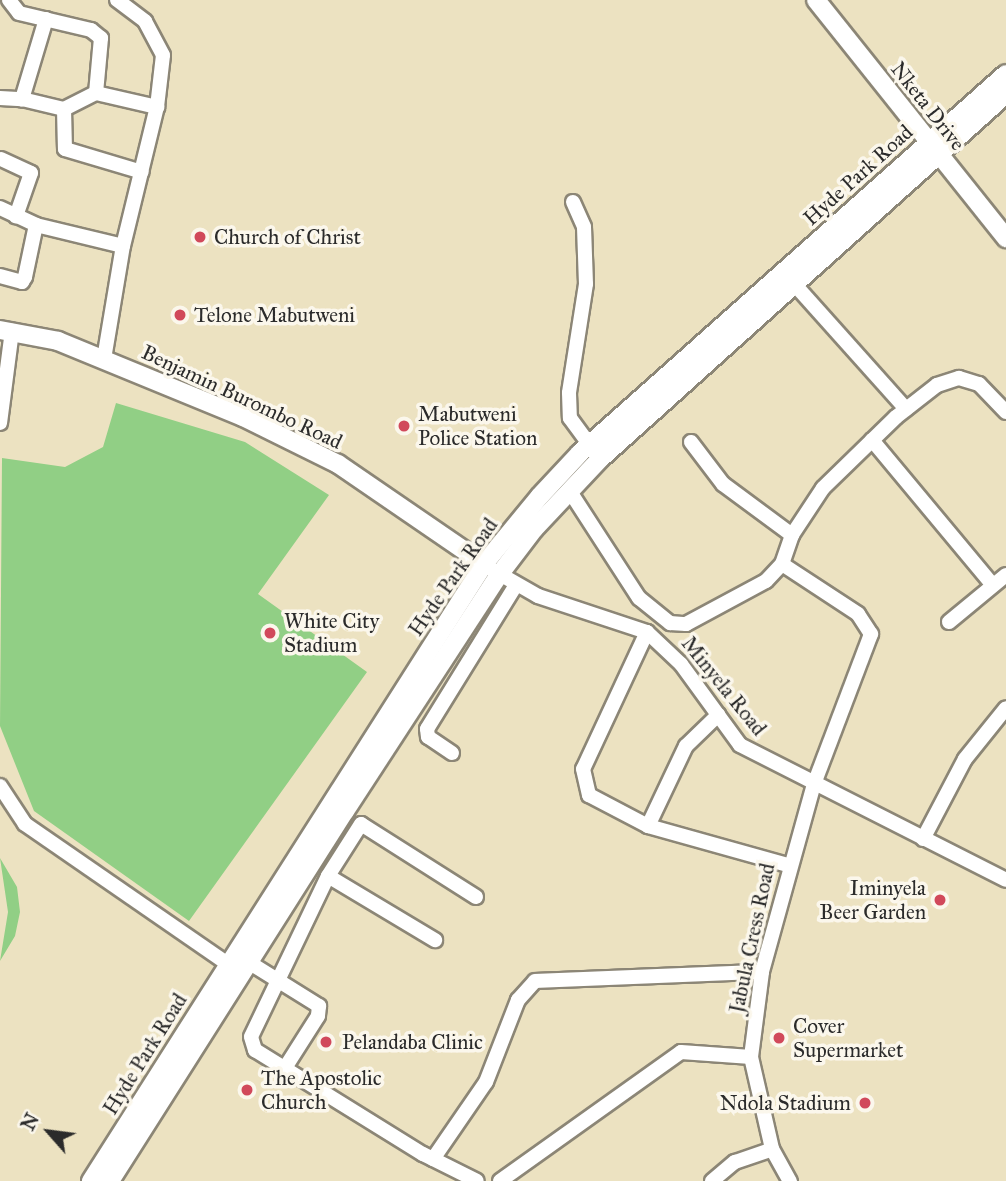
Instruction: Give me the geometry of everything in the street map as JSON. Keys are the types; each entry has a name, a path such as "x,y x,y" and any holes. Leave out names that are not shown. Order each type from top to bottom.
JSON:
{"street":[{"path":"9,0 19,13 91,30 101,38 96,93"},
{"path":"104,359 123,246 157,107 163,55 145,21 117,0"},
{"name":"Nketa Drive","path":"816,0 933,150 1006,238"},
{"path":"22,99 46,19"},
{"name":"Hyde Park Road","path":"933,150 1006,74"},
{"path":"0,98 22,99 64,109 96,93 157,107"},
{"name":"Hyde Park Road","path":"110,1181 240,964 491,569 594,452 933,150 1006,94"},
{"path":"64,109 65,149 142,172"},
{"path":"0,160 31,173 16,216"},
{"path":"573,202 584,227 586,284 569,393 570,418 594,452"},
{"path":"0,208 36,225 123,246"},
{"path":"0,276 22,282 36,225"},
{"path":"789,277 906,409"},
{"path":"0,423 6,330"},
{"name":"Benjamin Burombo Road","path":"6,330 58,341 243,417 338,464 491,569"},
{"path":"569,490 639,598 670,623 686,624 744,595 782,564 792,535 823,488 906,409 937,385 959,378 979,384 1006,411"},
{"path":"872,440 1002,578 949,622"},
{"path":"691,442 723,484 792,535"},
{"name":"Hyde Park Road","path":"491,569 569,490 594,452"},
{"name":"Jabula Cress Road","path":"782,564 858,614 872,634 814,784 788,865 762,972 751,1057 772,1149 790,1181"},
{"name":"Minyela Road","path":"491,569 516,585 647,632 681,664 740,745 1006,880"},
{"path":"452,753 428,737 427,729 516,585"},
{"path":"647,632 583,769 583,780 597,803 648,826 788,865"},
{"path":"923,839 965,759 1006,708"},
{"path":"648,826 686,746 718,715"},
{"path":"0,786 26,824 240,964 276,977 319,1006 318,1016 285,1068"},
{"path":"477,897 366,824 357,827 328,876 276,977 252,1044 285,1068 433,1159 477,1181"},
{"path":"328,876 435,940"},
{"name":"Hyde Park Road","path":"91,1181 240,964"},
{"path":"433,1159 486,1082 519,1000 535,981 762,972"},
{"path":"500,1181 681,1052 751,1057"},
{"path":"712,1181 735,1162 772,1149"}],"green space":[{"name":"White City Stadium","path":"116,403 245,442 329,495 258,594 367,672 189,921 34,811 0,726 2,458 65,467 103,447"},
{"path":"0,858 17,887 20,912 15,936 0,961 8,912"}],"place":[{"name":"Church of Christ","path":"200,237"},
{"name":"Telone Mabutweni","path":"180,315"},
{"name":"Mabutweni Police Station","path":"404,426"},
{"name":"White City Stadium","path":"270,633"},
{"name":"Iminyela Beer Garden","path":"940,900"},
{"name":"Cover Supermarket","path":"779,1038"},
{"name":"Pelandaba Clinic","path":"326,1042"},
{"name":"The Apostolic Church","path":"247,1090"},
{"name":"Ndola Stadium","path":"865,1103"}]}
